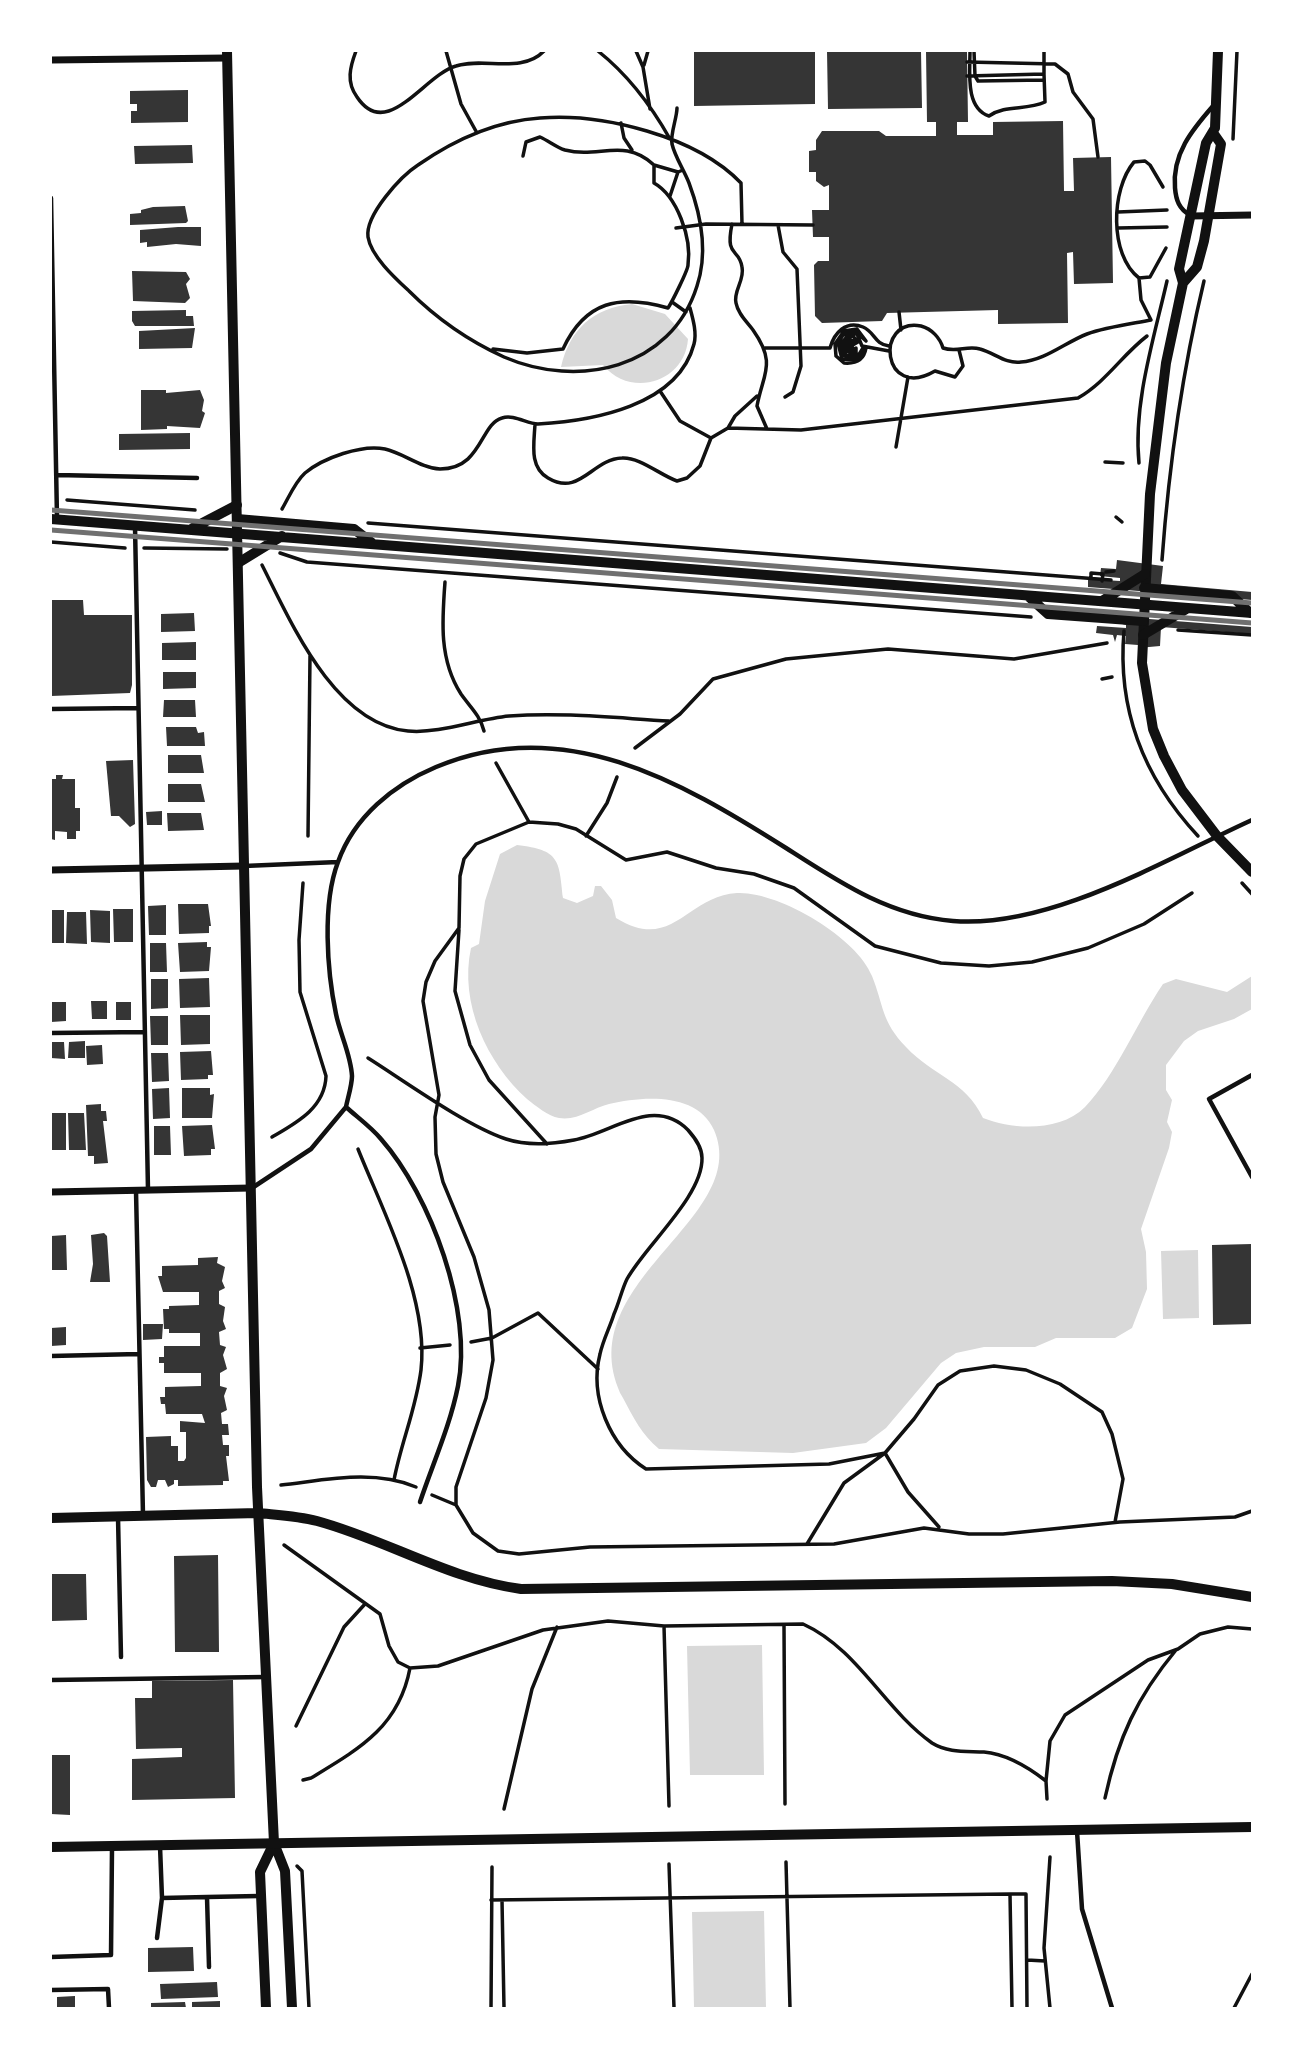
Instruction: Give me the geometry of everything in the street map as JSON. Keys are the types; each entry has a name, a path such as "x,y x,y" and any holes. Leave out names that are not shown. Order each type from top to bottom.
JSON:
{"main road":[{"path":"192,529 237,505"},
{"path":"54,519 1251,613"},
{"path":"237,519 354,528 373,544"},
{"path":"238,563 282,536"},
{"path":"1102,601 1145,574"},
{"path":"1144,588 1232,596 1251,613"},
{"path":"1028,596 1048,614 1143,621"},
{"path":"1143,635 1188,608"},
{"path":"51,1847 1252,1827"}],"street":[{"path":"1218,51 1219,100 1214,134 1206,143 1179,269 1183,283 1165,374 1150,494 1143,621 1145,695 1160,747 1182,790 1217,836 1252,873"},
{"path":"51,60 227,54 258,1513 274,1843 285,1871 292,2008"},
{"path":"1183,283 1197,267 1209,215 1221,144 1214,134"},
{"path":"1191,215 1252,215"},
{"path":"51,870 244,866"},
{"path":"51,1192 251,1188"},
{"path":"51,1518 258,1513 317,1521 472,1580 521,1589 1112,1581 1172,1584 1252,1597"},
{"path":"266,2008 260,1872 274,1843"}],"lane":[{"path":"1191,215 1182,211 1176,197 1174,174 1179,154 1190,132 1219,100"},
{"path":"51,198 52,358 57,475 54,519"},
{"path":"57,475 197,478"},
{"path":"135,525 148,1190"},
{"path":"51,709 138,708"},
{"path":"251,1188 311,1149 345,1107 352,1077 336,1013 328,949 338,862 359,825 382,798 406,781 457,758 492,749 526,747 566,749 625,763 717,804 855,892 891,909 956,922 993,921 1025,915 1091,893 1252,820"},
{"path":"244,866 338,862"},
{"path":"51,1033 145,1032"},
{"path":"1252,1075 1209,1099 1252,1177"},
{"path":"345,1107 381,1138 407,1178 447,1266 461,1320 462,1344 458,1384 449,1422 420,1502"},
{"path":"136,1191 143,1516"},
{"path":"51,1356 139,1354"},
{"path":"118,1516 121,1657"},
{"path":"51,1680 266,1677"},
{"path":"1077,1830 1082,1909 1112,2008"},
{"path":"157,1938 162,1898 160,1845"},
{"path":"51,1957 111,1955 112,1846"},
{"path":"162,1898 261,1896"},
{"path":"208,1897 209,1967"},
{"path":"51,1990 108,1989 109,2008"}],"path":[{"path":"356,51 349,78 352,89 369,109 379,113 393,112 427,82 452,67 468,63 520,64 532,61 544,51"},
{"path":"446,51 461,104 477,133"},
{"path":"598,51 623,73 671,141 683,170 699,224 703,257 690,306 664,341 647,354 604,369 561,371 506,358 443,321 416,298 371,246 369,224 384,199 408,171 442,148 477,133 519,120 546,117 621,123 671,141 726,170 741,183 742,224"},
{"path":"636,51 643,67 650,111"},
{"path":"643,67 648,51"},
{"path":"972,51 971,97 981,114 989,117 1000,108 1033,108 1045,102 1044,51"},
{"path":"1231,149 1236,114 1237,51"},
{"path":"970,62 1055,64 1068,74 1073,92 1093,119 1098,157"},
{"path":"971,76 978,81 1044,77"},
{"path":"671,141 677,108"},
{"path":"621,123 624,138 634,152 654,165 678,172 683,170"},
{"path":"523,156 526,142 540,137 565,150 634,152"},
{"path":"889,349 901,330 912,325 925,327 940,338 943,348 981,349 1002,360 1021,363 1088,334 1151,320 1141,300 1139,278 1125,260 1118,228 1118,212 1124,179 1134,162 1145,161 1150,164 1166,192"},
{"path":"488,348 527,353 563,349 571,331 594,310 631,300 649,301 668,308 689,262 682,226 670,196 654,183 654,165"},
{"path":"670,196 678,172"},
{"path":"1118,212 1167,211"},
{"path":"676,228 699,224 813,225"},
{"path":"732,224 729,239 731,252 742,263 743,272 734,300 764,348 767,375 757,406 767,429"},
{"path":"778,225 783,252 797,269 799,380 793,392 785,397"},
{"path":"1118,228 1167,227"},
{"path":"1139,278 1150,276 1166,247"},
{"path":"1162,564 1173,443 1189,343 1204,280"},
{"path":"672,302 686,312"},
{"path":"282,509 304,474 320,463 341,455 384,449 440,469 464,462 478,450 496,421 505,416 535,424 613,412 660,391 685,364 694,343 690,306"},
{"path":"899,312 901,330"},
{"path":"764,348 830,348 837,332 846,326 862,326 877,343 889,349 895,369 908,377 923,378 934,371 954,377 963,366 959,350"},
{"path":"854,348 857,349 856,354 849,353 846,348 848,343 854,340 848,348 854,352 851,346 858,342 853,337 844,342 844,353 854,357 863,348 866,348 864,355 857,362 844,363 836,356 835,344 844,331 860,330 866,341 856,332 843,335 837,349 844,361 857,360 864,352 864,349 855,358 842,355 840,345 849,334 857,334 862,346 889,349"},
{"path":"728,428 801,429 1078,398 1104,379 1130,349 1147,336"},
{"path":"896,447 908,377"},
{"path":"660,391 680,421 711,438"},
{"path":"535,424 536,466 539,473 566,486 612,460 624,458 677,481 687,478 700,466 711,438 728,428 735,416 759,395"},
{"path":"1105,461 1123,463"},
{"path":"57,499 195,510"},
{"path":"1116,517 1122,522"},
{"path":"354,528 365,522 1113,580"},
{"path":"276,553 307,562 1028,617 1048,614"},
{"path":"262,565 310,654 339,692 383,724 410,731 481,719 547,714 671,721"},
{"path":"1107,572 1114,571"},
{"path":"1100,573 1091,573 1091,578 1107,579"},
{"path":"445,582 442,619 445,659 461,693 481,719 484,731"},
{"path":"1172,630 1252,635"},
{"path":"635,748 671,721 713,680 786,659 888,649 1014,659 1107,643"},
{"path":"308,836 310,654"},
{"path":"1102,679 1112,677"},
{"path":"496,763 529,822"},
{"path":"586,836 607,803 617,777"},
{"path":"547,1144 489,1080 470,1045 455,991 460,876 464,859 475,844 529,822 558,824 576,829 626,860 667,852 716,868 754,874 794,888 875,946 941,963 989,966 1010,964 1088,948 1144,924 1192,893"},
{"path":"272,1137 300,1121 317,1104 326,1084 326,1076 300,992 299,940 303,883"},
{"path":"456,1505 461,1466 486,1398 494,1360 489,1310 474,1257 443,1182 436,1154 436,1069 423,1001 435,961 459,928"},
{"path":"368,1058 506,1139 547,1144 578,1140 622,1121 653,1115 680,1123 697,1140 702,1157 698,1178 627,1279 599,1354 597,1386 608,1429 630,1459 646,1469 829,1464 884,1453"},
{"path":"358,1149 404,1262 419,1324 421,1368 414,1412 400,1447 394,1480"},
{"path":"420,1348 492,1338 538,1313 598,1369"},
{"path":"807,1545 844,1483 884,1453 914,1419 938,1385 960,1371 994,1366 1026,1370 1059,1384 1102,1412 1112,1434 1123,1479 1115,1522"},
{"path":"884,1453 908,1492 941,1528"},
{"path":"281,1485 349,1477 394,1480 456,1505 473,1533 498,1551 519,1554 590,1547 834,1544 924,1528 941,1528 969,1534 1003,1534 1115,1522 1235,1517 1252,1511"},
{"path":"284,1545 384,1621 389,1646 398,1662 410,1668 438,1666 474,1655 513,1638 557,1627 608,1621 664,1626 803,1624 818,1630 845,1653 904,1718 934,1744 955,1752 986,1752 1003,1756 1028,1766 1046,1781"},
{"path":"296,1726 344,1627 365,1604"},
{"path":"664,1626 669,1806"},
{"path":"784,1626 785,1804"},
{"path":"504,1809 532,1689 557,1627"},
{"path":"1047,1799 1050,1741 1065,1715 1148,1660 1178,1648 1200,1634 1228,1627 1252,1629"},
{"path":"1105,1798 1112,1764 1129,1718 1142,1693 1178,1648"},
{"path":"303,1780 358,1750 391,1718 405,1693 410,1668"},
{"path":"1050,1857 1045,1961 1050,2008"},
{"path":"786,1862 790,2008"},
{"path":"669,1864 674,2008"},
{"path":"491,2008 492,1867"},
{"path":"1010,1894 1012,2008"},
{"path":"491,1900 1026,1894 1027,2008"},
{"path":"502,1900 504,2008"},
{"path":"1027,1960 1045,1961"},
{"path":"1234,2008 1252,1974"}],"shaded area":[{"path":"632,304 665,314 688,339 685,354 667,375 655,381 641,383 615,375 603,365 561,367 570,342 585,323 606,310"},
{"path":"517,845 542,850 555,859 563,898 577,903 593,896 595,886 601,886 612,900 616,918 635,927 652,929 666,926 719,896 737,893 754,894 773,900 814,919 834,932 864,961 872,976 887,1021 906,1047 958,1086 976,1105 983,1118 1008,1125 1050,1125 1075,1115 1085,1107 1107,1080 1163,984 1176,979 1227,992 1252,976 1252,1009 1234,1019 1198,1031 1184,1041 1166,1065 1166,1090 1172,1100 1167,1122 1172,1132 1141,1229 1146,1252 1147,1289 1132,1328 1115,1338 1056,1338 1035,1347 984,1347 956,1353 941,1363 886,1428 866,1443 793,1453 659,1449 643,1432 623,1398 612,1357 618,1320 637,1286 708,1194 719,1163 714,1130 706,1118 695,1109 668,1100 623,1101 572,1118 555,1117 527,1099 500,1068 480,1031 473,1010 468,969 471,948 479,944 485,901 500,854"},
{"path":"1198,1250 1199,1318 1163,1319 1161,1251"},
{"path":"762,1645 764,1775 690,1775 687,1646"},
{"path":"764,1911 766,2008 694,2008 692,1912"}],"building":[{"path":"694,51 815,51 815,104 694,106"},
{"path":"827,51 921,51 922,108 828,109"},
{"path":"926,51 967,51 968,122 957,122 957,135 993,135 993,122 1063,121 1064,191 1074,191 1073,158 1111,157 1113,283 1074,284 1073,252 1067,253 1068,323 998,324 998,310 887,313 882,321 822,323 815,316 814,265 818,261 829,261 829,237 813,237 812,210 829,210 829,185 824,187 816,181 816,172 809,172 809,151 816,150 816,140 822,131 879,131 886,136 936,136 936,122 927,122"},
{"path":"188,90 188,122 131,123 131,111 137,111 137,104 130,104 130,91"},
{"path":"192,145 193,163 135,164 134,146"},
{"path":"185,206 188,221 186,223 130,225 130,214 141,213 141,210"},
{"path":"201,227 201,246 176,244 147,247 147,242 140,243 140,230"},
{"path":"132,271 186,272 190,279 186,284 190,298 185,303 133,301"},
{"path":"186,310 186,316 193,316 194,326 135,326 132,321 132,311"},
{"path":"195,328 192,348 139,349 139,331"},
{"path":"141,390 166,390 166,393 200,390 204,400 202,411 205,413 200,428 167,426 167,429 141,430"},
{"path":"190,433 190,449 119,450 119,434"},
{"path":"1117,560 1163,566 1161,584 1252,592 1252,600 1088,587 1088,579 1120,581 1120,578 1100,576 1101,568 1116,569"},
{"path":"51,600 83,600 84,615 132,615 130,693 51,696"},
{"path":"194,613 195,631 161,632 161,614"},
{"path":"1085,614 1252,627 1252,634 1161,627 1160,646 1138,648 1138,645 1125,644 1126,636 1117,635 1115,642 1113,635 1096,633 1097,626 1126,628 1126,625"},
{"path":"196,642 196,660 162,660 162,643"},
{"path":"163,672 196,672 196,688 163,689"},
{"path":"164,700 195,700 196,717 163,717"},
{"path":"166,727 196,727 198,733 204,732 205,746 167,746"},
{"path":"168,755 201,755 204,773 168,773"},
{"path":"133,760 135,824 130,827 119,816 111,816 106,761"},
{"path":"56,775 63,775 62,779 75,779 75,808 80,808 80,831 76,831 76,839 67,839 67,832 55,831 55,840 51,839 51,779 56,779"},
{"path":"168,784 201,784 205,802 168,802"},
{"path":"162,811 162,825 147,825 146,812"},
{"path":"167,813 201,813 204,830 168,831"},
{"path":"178,904 208,904 211,926 209,933 179,934"},
{"path":"166,905 166,935 149,935 148,906"},
{"path":"113,909 133,909 133,942 114,942"},
{"path":"51,910 64,910 64,943 51,943"},
{"path":"90,910 110,911 110,943 91,942"},
{"path":"67,912 86,912 87,944 66,943"},
{"path":"207,942 207,947 211,947 209,971 180,972 178,943"},
{"path":"150,943 166,943 167,972 150,972"},
{"path":"209,978 210,1007 180,1008 179,979"},
{"path":"151,979 168,979 168,1008 151,1009"},
{"path":"91,1001 107,1001 107,1019 92,1019"},
{"path":"51,1002 66,1002 66,1021 51,1022"},
{"path":"116,1002 131,1002 131,1020 116,1020"},
{"path":"180,1015 210,1015 210,1044 181,1045"},
{"path":"150,1016 168,1016 168,1045 151,1045"},
{"path":"85,1041 85,1058 68,1058 69,1042"},
{"path":"51,1042 64,1042 65,1059 51,1058"},
{"path":"102,1045 103,1064 87,1065 86,1046"},
{"path":"211,1051 213,1075 208,1075 208,1079 181,1080 180,1052"},
{"path":"151,1053 168,1053 169,1081 152,1082"},
{"path":"169,1088 170,1118 153,1119 152,1089"},
{"path":"182,1088 210,1088 210,1095 214,1094 212,1118 182,1118"},
{"path":"101,1104 101,1111 106,1111 107,1121 103,1121 108,1163 94,1164 94,1156 88,1156 86,1105"},
{"path":"51,1113 66,1113 66,1150 51,1150"},
{"path":"68,1113 84,1113 86,1150 69,1150"},
{"path":"212,1125 215,1149 211,1149 211,1155 184,1156 182,1126"},
{"path":"154,1126 170,1126 171,1155 154,1155"},
{"path":"104,1233 107,1236 110,1282 90,1282 93,1264 91,1235"},
{"path":"66,1235 67,1270 51,1270 51,1236"},
{"path":"1252,1244 1252,1324 1213,1325 1212,1245"},
{"path":"218,1257 217,1263 225,1267 222,1281 225,1288 219,1291 219,1304 225,1307 223,1321 226,1329 219,1332 220,1345 226,1347 223,1355 227,1369 220,1373 220,1386 227,1388 224,1396 227,1410 221,1413 222,1424 228,1424 229,1435 222,1435 223,1445 229,1445 229,1456 226,1456 229,1481 223,1481 223,1485 178,1486 178,1480 174,1480 174,1484 168,1487 165,1480 158,1480 156,1487 151,1487 147,1480 146,1437 171,1436 171,1446 178,1446 178,1461 184,1461 186,1432 180,1432 180,1421 205,1423 202,1414 166,1414 165,1404 161,1404 160,1397 165,1397 165,1387 201,1386 201,1373 164,1373 164,1363 159,1363 159,1357 164,1357 164,1346 200,1346 200,1333 169,1333 169,1329 164,1329 163,1309 169,1309 169,1306 199,1305 199,1292 163,1292 158,1276 162,1276 162,1266 198,1265 198,1258"},
{"path":"143,1324 163,1324 162,1339 143,1340"},
{"path":"66,1327 66,1345 51,1346 51,1328"},
{"path":"218,1555 219,1652 175,1652 174,1556"},
{"path":"51,1574 86,1574 87,1620 51,1621"},
{"path":"233,1680 235,1798 132,1800 132,1759 182,1757 182,1748 136,1749 135,1698 152,1698 152,1681"},
{"path":"52,1755 70,1755 70,1815 51,1814"},
{"path":"193,1947 194,1971 148,1972 148,1948"},
{"path":"217,1982 218,1997 161,1999 160,1984"},
{"path":"75,1996 75,2008 57,2008 57,1997"},
{"path":"220,2001 220,2008 192,2008 192,2002"},
{"path":"185,2002 186,2008 151,2008 151,2003"}],"railway":[{"path":"51,510 1252,603"},
{"path":"51,530 1252,623"}]}
